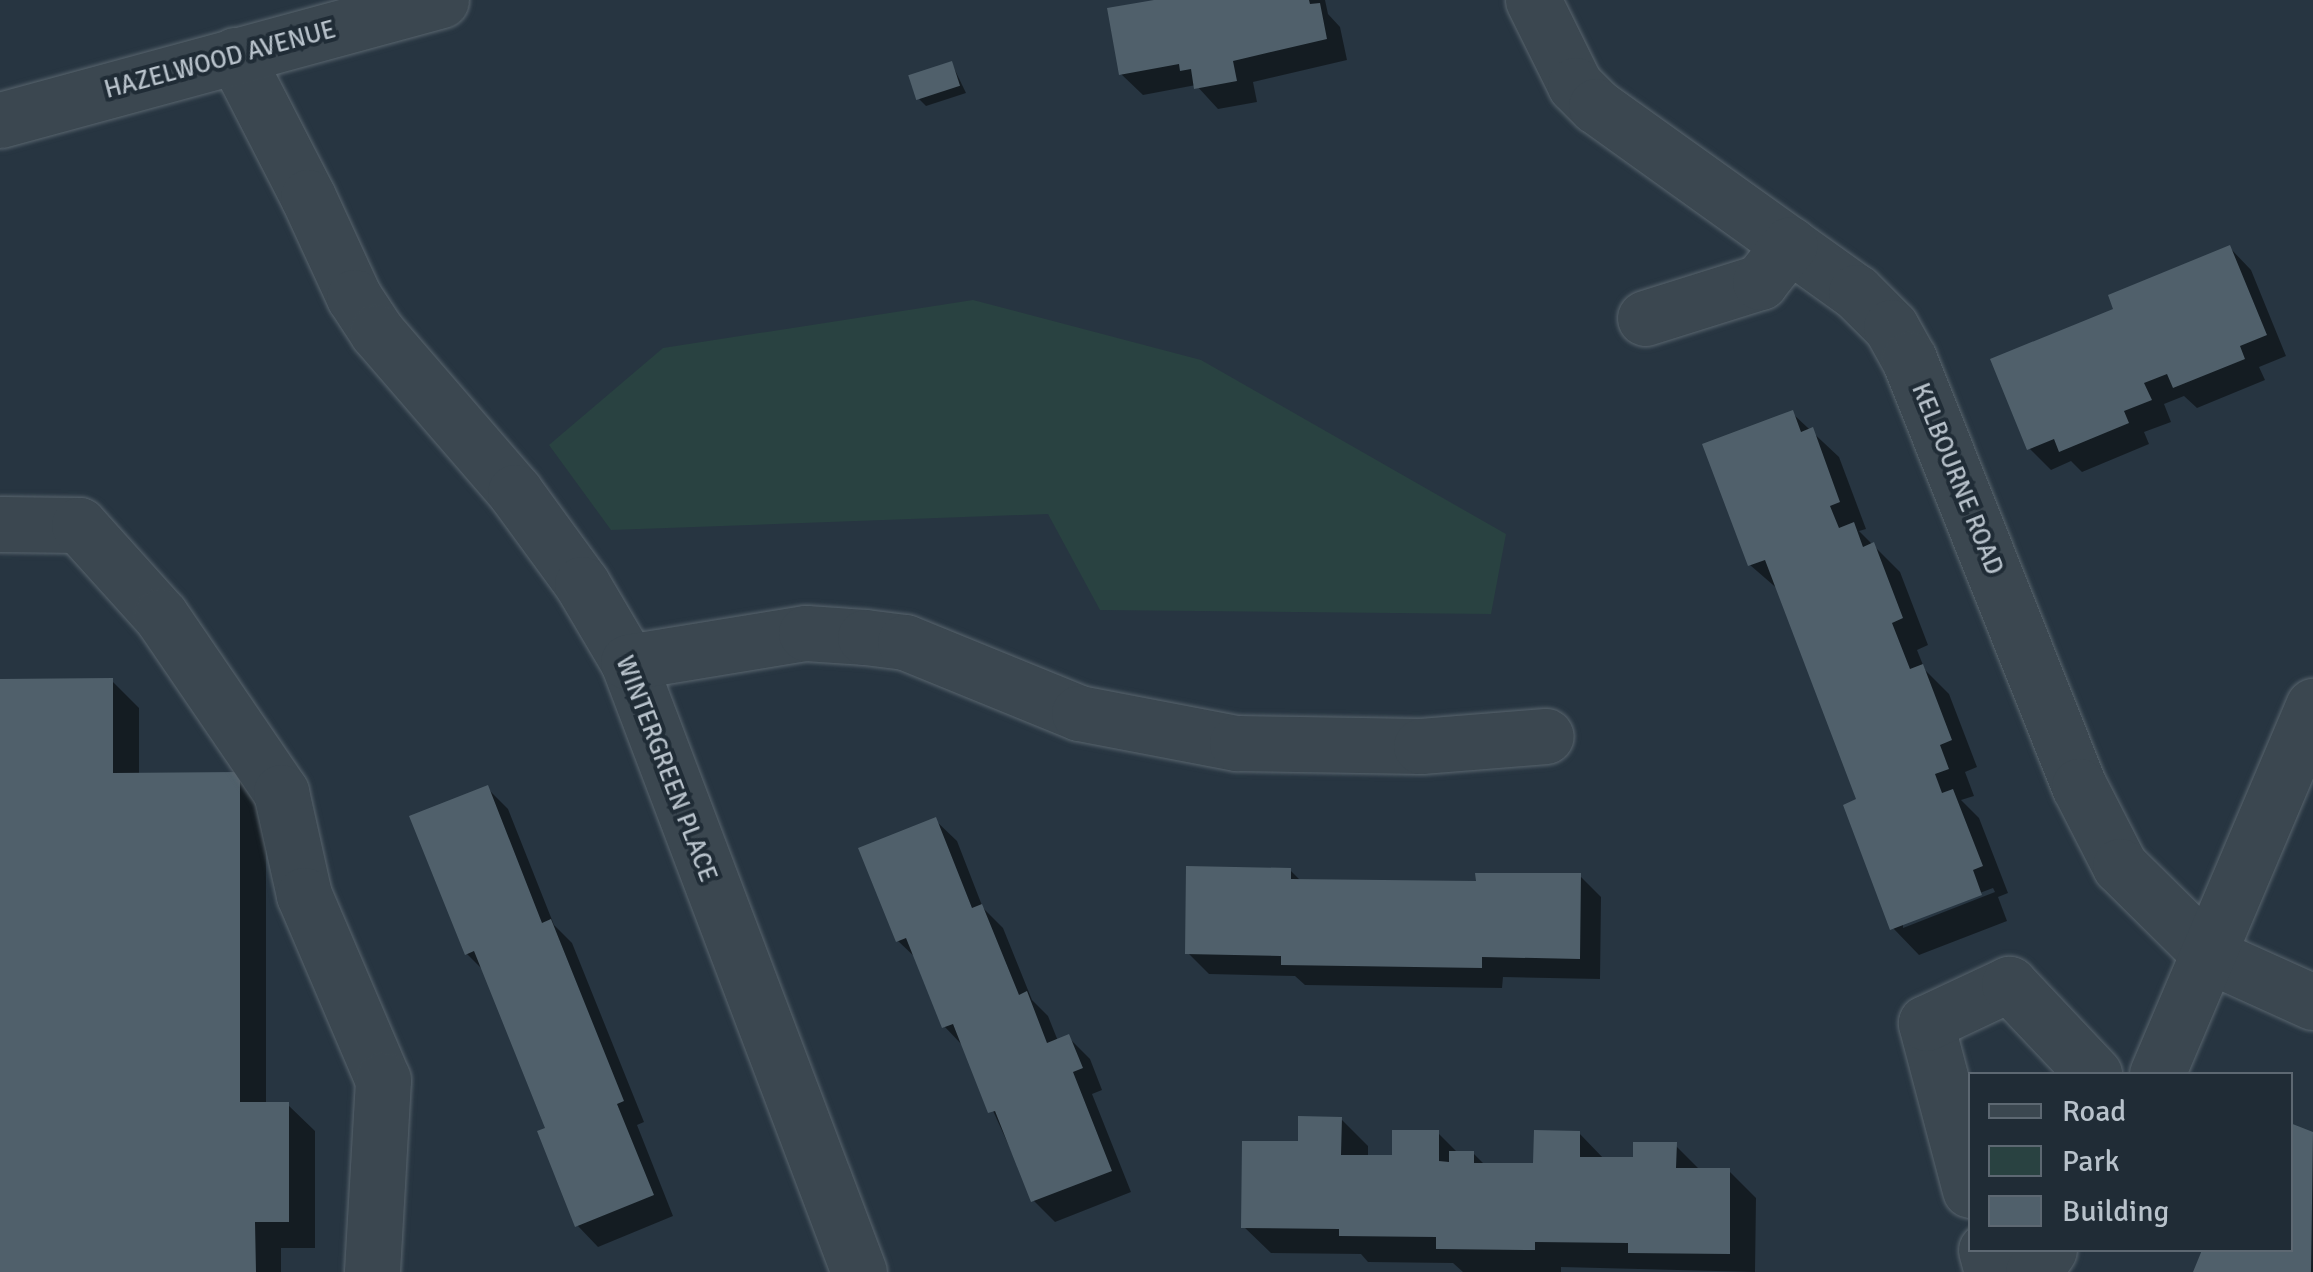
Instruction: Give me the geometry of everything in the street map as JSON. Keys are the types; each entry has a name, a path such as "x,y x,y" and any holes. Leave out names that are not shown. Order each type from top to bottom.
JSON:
{"street":[{"name":"HAZELWOOD AVENUE","path":"0,120 441,0"},
{"name":"KELBOURNE ROAD","path":"1534,0 1575,85 1596,106 1856,292 1891,327 1909,360 2078,786 2120,866 2210,956 2313,1002"},
{"name":"WINTERGREEN PLACE","path":"234,56 308,197 354,297 377,332 515,492 582,584 628,662 859,1272"},
{"path":"1646,318 1760,282 1790,244"},
{"path":"0,524 78,525 161,616 282,792 304,895 383,1080 372,1272"},
{"path":"628,662 806,633 864,636 905,642 1079,712 1237,743 1421,746 1546,736"},
{"path":"2158,1072 2313,706"},
{"path":"1968,1182 1926,1023 2009,984 2092,1072"}],"green space":[{"path":"973,300 1201,360 1506,534 1491,614 1100,610 1048,514 611,530 549,445 663,348"}],"building":[{"path":"1154,0 1309,0 1310,4 1320,3 1327,39 1233,61 1237,81 1194,89 1191,69 1180,71 1179,64 1119,75 1107,8"},
{"path":"952,61 960,86 916,100 908,75"},
{"path":"2230,245 2267,335 2240,346 2245,359 2173,388 2167,374 2144,383 2152,400 2124,411 2129,423 2059,452 2054,439 2027,450 1990,359 2113,309 2108,295"},
{"path":"1793,410 1801,432 1813,427 1840,502 1830,506 1839,528 1854,522 1863,547 1874,542 1903,618 1892,623 1910,669 1923,664 1952,740 1940,745 1949,769 1935,774 1942,793 1953,789 1983,866 1973,870 1982,895 1890,930 1843,805 1856,799 1765,560 1748,566 1702,444"},
{"path":"113,678 113,773 240,772 240,1102 289,1102 289,1222 255,1222 256,1272 0,1272 0,679"},
{"path":"488,785 542,923 551,919 624,1101 617,1104 654,1195 575,1227 537,1131 545,1128 474,951 465,955 409,816"},
{"path":"936,817 972,908 982,904 1019,995 1027,991 1047,1043 1069,1034 1083,1068 1073,1072 1112,1171 1031,1202 995,1111 988,1113 953,1024 942,1028 906,938 896,942 858,848"},
{"path":"1186,866 1291,868 1291,879 1476,881 1475,873 1581,873 1580,959 1482,957 1482,968 1281,965 1281,956 1185,954"},
{"path":"1298,1116 1342,1117 1341,1155 1392,1155 1392,1130 1439,1130 1439,1161 1449,1162 1449,1151 1474,1151 1474,1163 1533,1163 1534,1130 1580,1131 1580,1157 1633,1157 1633,1142 1677,1142 1676,1168 1730,1168 1730,1254 1628,1253 1628,1243 1535,1242 1535,1250 1436,1249 1436,1237 1339,1236 1339,1229 1241,1228 1242,1141 1298,1141"},
{"path":"2293,1124 2313,1132 2311,1272 2193,1272 2201,1252 2293,1252"}]}
